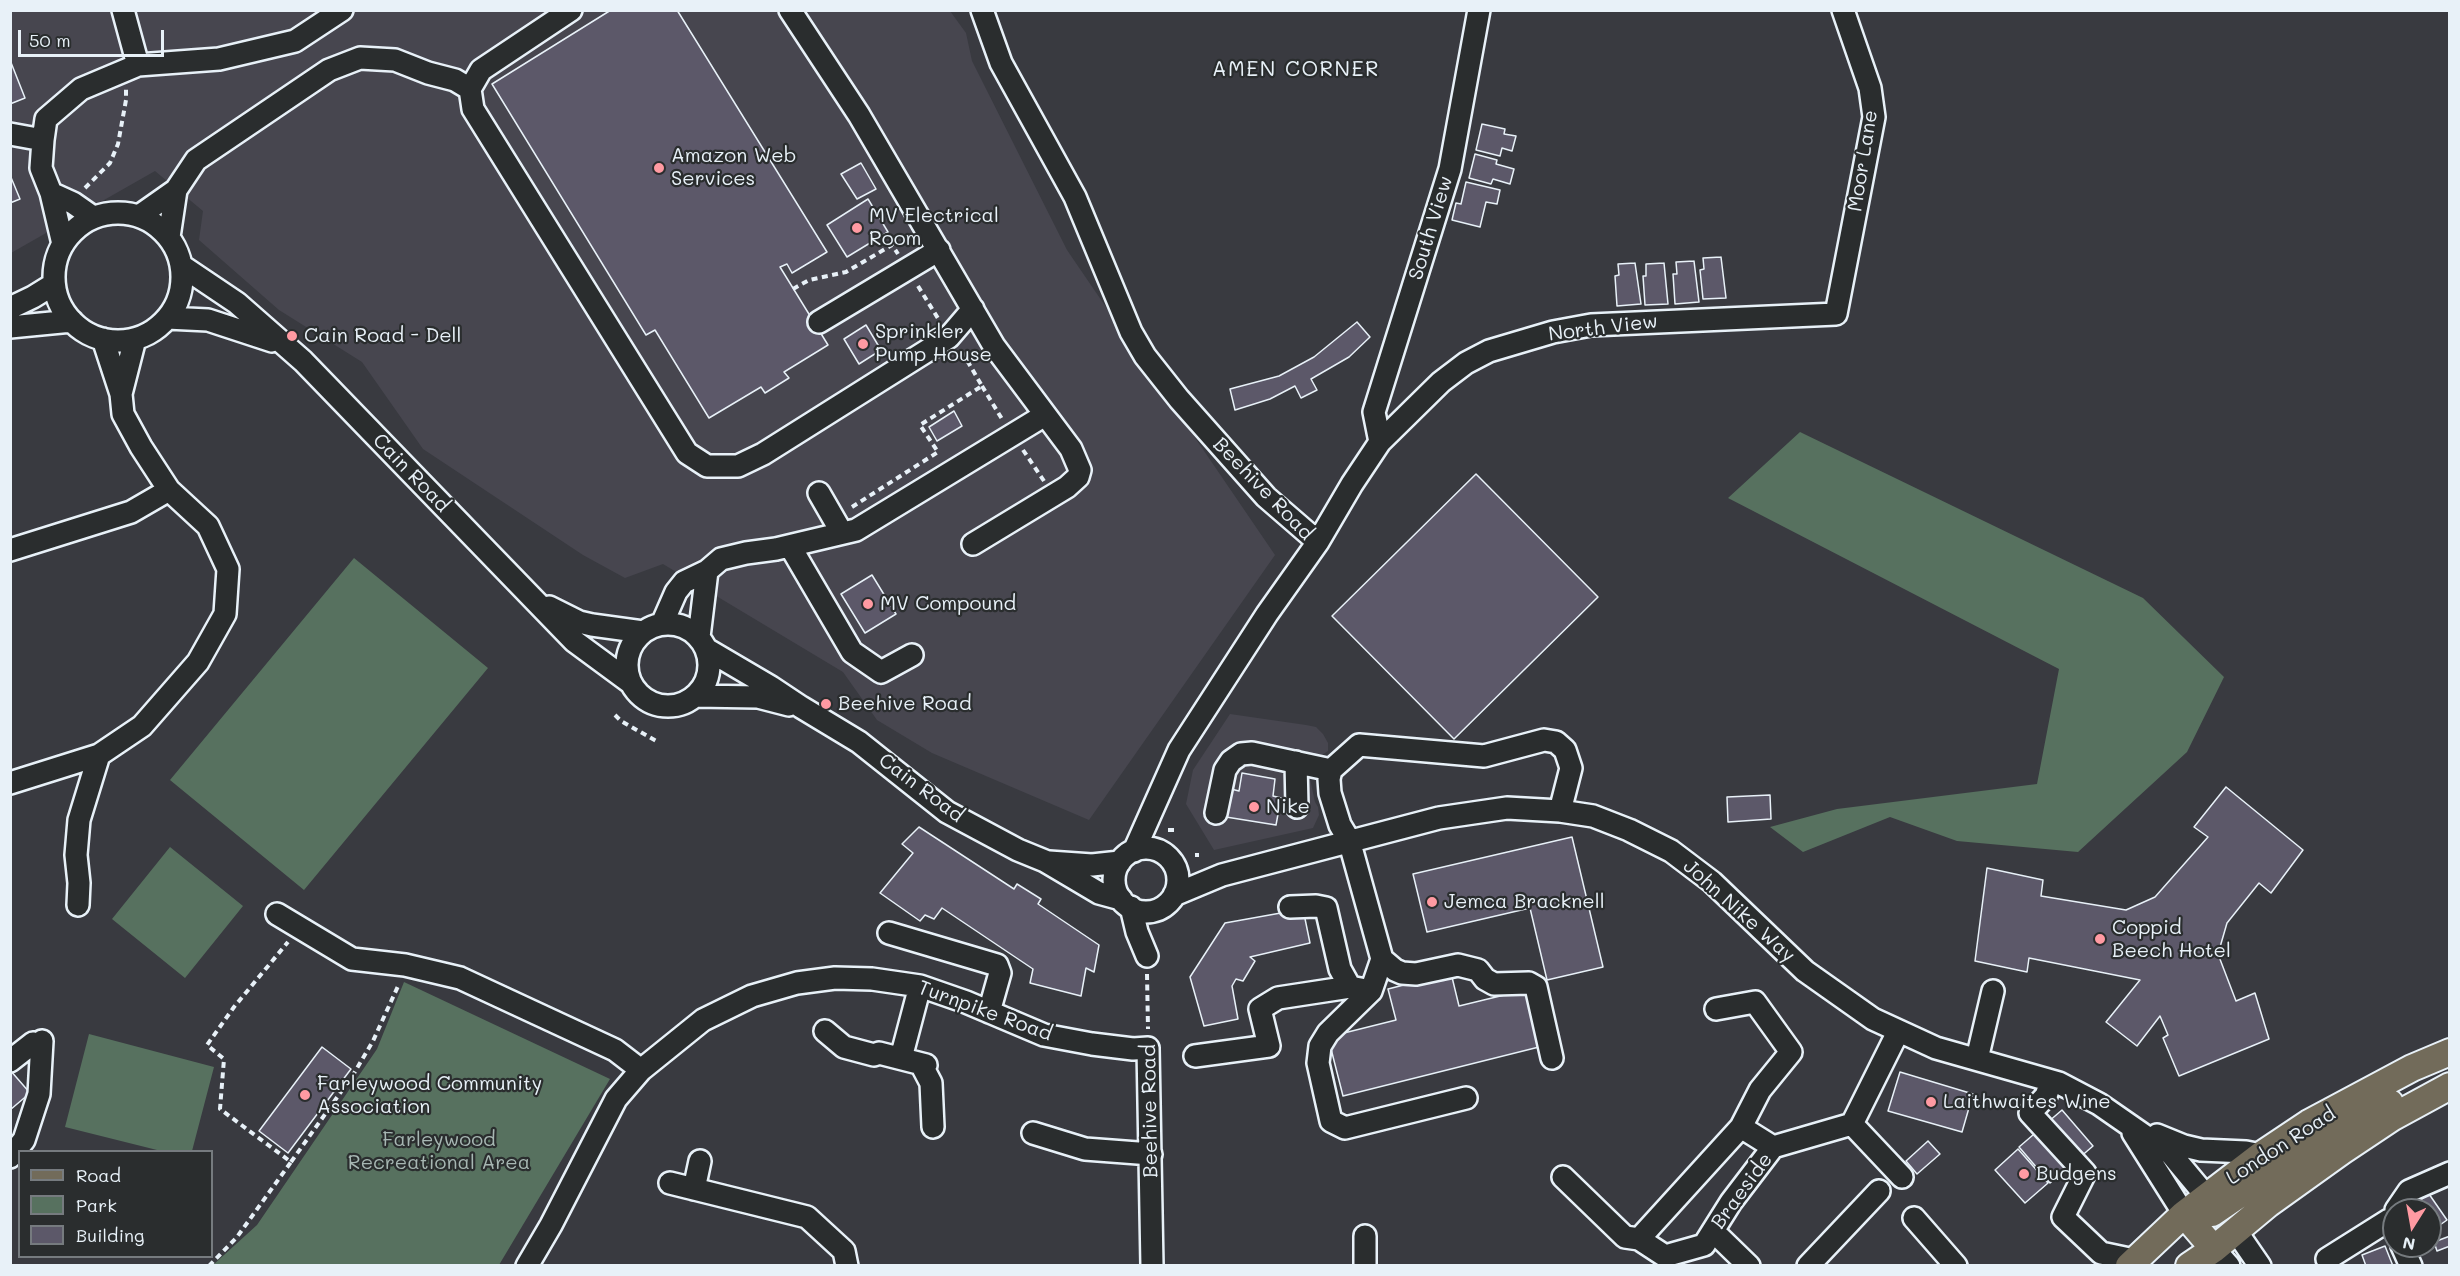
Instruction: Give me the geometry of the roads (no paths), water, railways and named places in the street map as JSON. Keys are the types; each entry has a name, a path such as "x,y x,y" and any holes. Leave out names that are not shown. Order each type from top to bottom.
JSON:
{"main road":[{"name":"London Road","path":"2212,1202 2261,1155 2319,1118 2412,1068 2450,1052"},
{"name":"London Road","path":"2189,1266 2222,1257 2236,1231 2268,1204 2394,1117 2450,1086"},
{"path":"2132,1263 2212,1202 2312,1145 2422,1088 2450,1086"},
{"path":"2212,1202 2236,1231"},
{"path":"2190,1220 2222,1257"}],"street":[{"path":"123,10 132,68"},
{"path":"63,244 51,193 41,168 43,140 46,119 81,89 132,68 219,59 295,41 342,10"},
{"path":"571,10 481,70 470,89 473,110 687,453 708,466 738,466 763,454 949,337 973,309"},
{"path":"790,10 859,115 994,346 1071,449 1080,470 1078,477 1067,487 973,544"},
{"name":"Beehive Road","path":"982,10 1001,63 1074,197 1131,332 1145,356 1179,399 1266,497 1318,542 1267,614 1179,750 1157,802 1127,856"},
{"name":"South View","path":"1380,442 1374,411 1450,169 1479,10"},
{"name":"Moor Lane","path":"1836,314 1874,117 1870,88 1843,10"},
{"path":"139,216 176,190 196,160 329,70 360,58 395,60 428,73 455,80 470,89"},
{"path":"10,134 43,140"},
{"path":"169,237 176,190"},
{"path":"51,193 74,203 93,217"},
{"path":"116,213 139,216 156,225 169,237 178,251 182,266 181,294 167,318 147,334 135,339 119,341 103,339 86,332 72,321 60,304 54,284 57,256 76,228 93,217 116,213"},
{"path":"819,322 939,250"},
{"name":"Cain Road","path":"182,266 237,303 336,393 574,641 631,683"},
{"path":"10,308 54,284"},
{"name":"North View","path":"1318,542 1380,442 1441,382 1466,363 1489,351 1516,341 1591,325 1836,314"},
{"name":"Cain Road","path":"167,318 208,320 284,345"},
{"path":"10,327 72,321"},
{"path":"10,783 99,755 142,726 198,662 225,614 228,569 208,526 169,490 123,414 121,394 103,339"},
{"path":"121,394 135,339"},
{"path":"707,571 703,644 709,665 708,676 695,696 686,702 665,706 645,699 631,683 627,661 629,650 652,628 684,582 707,571 722,559 790,546 844,527 872,532 927,503 989,465 998,446 1045,415"},
{"path":"10,550 131,512 169,490"},
{"path":"819,494 844,527"},
{"path":"790,546 852,652 881,672 912,655"},
{"name":"Cain Road","path":"537,602 579,622 620,630 652,628"},
{"path":"652,628 675,624 688,628 703,644"},
{"name":"Cain Road","path":"703,644 801,708 859,742 947,812 1018,850 1045,861 1099,893 1126,903"},
{"name":"Cain Road","path":"695,696 758,697 801,708"},
{"path":"1552,1058 1536,987 1522,982 1494,984 1485,979 1478,970 1458,965 1416,974 1402,973 1382,959 1349,840 1340,825 1330,793 1329,779 1331,770 1359,745 1484,756 1544,740 1556,742 1565,750 1571,768 1560,811"},
{"path":"1215,813 1225,770 1231,761 1241,754 1252,753 1331,770"},
{"path":"78,905 79,883 76,855 79,820 99,755"},
{"path":"1296,762 1297,807"},
{"name":"Beehive Road","path":"1157,802 1165,856"},
{"name":"John Nike Way","path":"1174,895 1222,875 1439,818 1507,808 1560,811 1593,816 1629,830 1671,851 1712,882 1805,971 1865,1013 1898,1032 1936,1048 2051,1081 2098,1104 2171,1154 2212,1202"},
{"path":"1157,909 1147,956 1115,881 1127,856 1141,848 1222,875"},
{"name":"Cain Road","path":"1045,861 1092,864 1127,856"},
{"path":"1126,903 1148,911 1157,909 1170,901 1174,895 1178,878 1165,856"},
{"path":"1290,907 1326,908 1340,969 1361,989"},
{"path":"277,914 351,960 405,965 460,978 615,1050 641,1070"},
{"path":"890,933 997,965 1000,973 989,1012"},
{"path":"1382,959 1320,1046 1318,1063 1330,1120 1345,1128 1466,1098"},
{"name":"Turnpike Road","path":"527,1266 552,1225 616,1099 641,1070 703,1020 752,996 797,983 835,978 873,979 920,986 1044,1035 1073,1042 1133,1049 1148,1048"},
{"path":"916,1063 920,986"},
{"path":"1195,1056 1269,1047 1260,1009 1278,998 1361,989"},
{"path":"1977,1059 1993,991"},
{"path":"1639,1239 1741,1127 1760,1090 1791,1052 1755,1002 1716,1009"},
{"path":"825,1031 844,1047 916,1063 932,1083 933,1127"},
{"path":"1898,1032 1852,1124 1902,1178"},
{"path":"10,1061 38,1042 39,1094 24,1140 10,1157"},
{"name":"Beehive Road","path":"1148,1048 1152,1266"},
{"path":"2051,1081 2046,1096 2030,1113 2085,1173 2063,1217 2101,1253 2132,1263"},
{"name":"John Nike Way","path":"2126,1122 2184,1146 2261,1155"},
{"name":"John Nike Way","path":"2126,1122 2190,1220"},
{"name":"Braeside","path":"1563,1177 1624,1237 1639,1239 1665,1256 1704,1245 1731,1202 1773,1148 1852,1124"},
{"path":"1741,1127 1773,1148"},
{"path":"1033,1133 1085,1149 1151,1154"},
{"path":"694,1189 700,1161"},
{"path":"2405,1198 2409,1191 2450,1173"},
{"path":"670,1183 807,1216 844,1251 847,1266"},
{"path":"1808,1266 1879,1191"},
{"path":"1914,1218 1956,1266"},
{"path":"2326,1259 2382,1225"},
{"path":"1713,1231 1749,1266"},
{"path":"2236,1231 2260,1266"},
{"path":"1365,1236 1365,1266"}],"place":[{"name":"Amazon Web Services","path":"659,168"},
{"name":"MV Electrical Room","path":"857,228"},
{"name":"Cain Road - Dell","path":"292,336"},
{"name":"Sprinkler Pump House","path":"863,344"},
{"name":"MV Compound","path":"868,604"},
{"name":"Beehive Road","path":"826,704"},
{"name":"Nike","path":"1254,807"},
{"name":"Jemca Bracknell","path":"1432,902"},
{"name":"Coppid Beech Hotel","path":"2100,939"},
{"name":"Farleywood Community Association","path":"305,1095"},
{"name":"Laithwaites Wine","path":"1931,1102"},
{"name":"Budgens","path":"2024,1174"}],"district":[{"name":"AMEN CORNER","path":"1296,70"}],"park label":[{"name":"Farleywood Recreational Area","path":"439,1152"}]}
